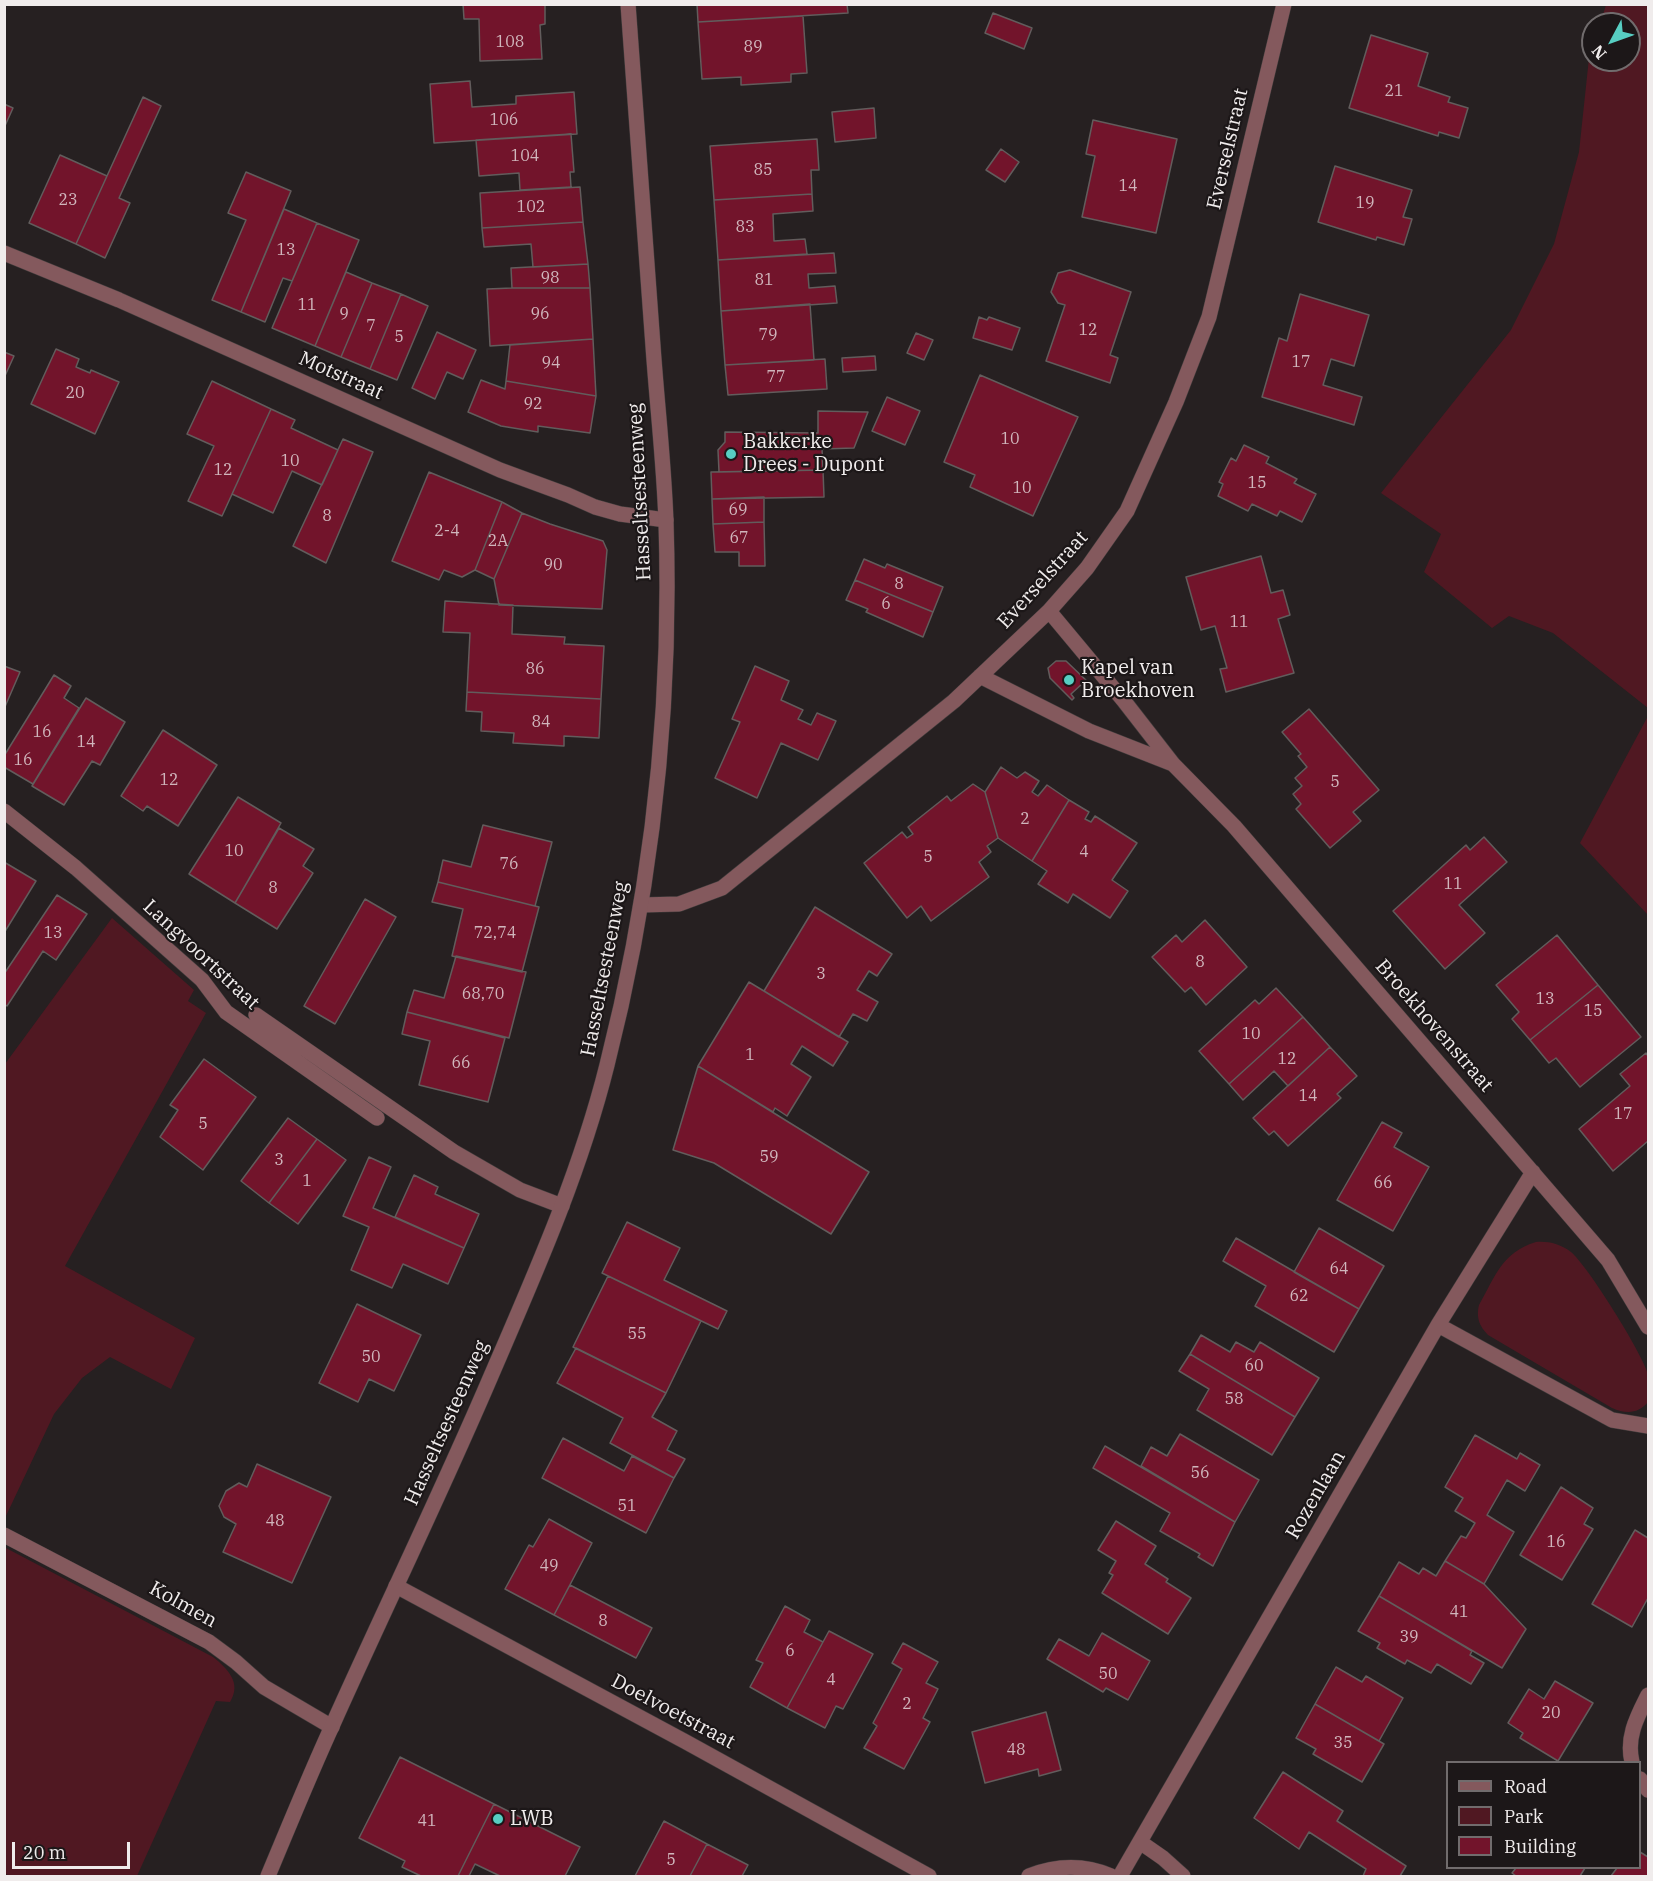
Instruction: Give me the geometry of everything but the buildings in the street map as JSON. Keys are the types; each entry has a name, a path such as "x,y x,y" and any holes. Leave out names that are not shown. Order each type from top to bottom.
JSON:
{"street":[{"name":"Hasseltsesteenweg","path":"268,1876 332,1726 466,1435 562,1206 608,1063 641,904 656,798 663,707 666,520 628,4"},
{"name":"Everselstraat","path":"641,904 678,904 722,888 954,701 1049,611 1087,568 1126,511 1176,402 1205,328 1284,4"},
{"name":"Motstraat","path":"4,253 120,300 500,470 595,507 620,514 666,520"},
{"name":"Broekhovenstraat","path":"1049,611 1124,700 1173,764 1234,826 1608,1260 1648,1327"},
{"name":"Broekhovenstraat","path":"980,676 1089,731 1173,764"},
{"name":"Langvoortstraat","path":"4,811 76,868 202,980 226,1012 377,1118"},
{"name":"Langvoortstraat","path":"256,1015 454,1152 520,1190 562,1206"},
{"name":"Rozenlaan","path":"1120,1876 1438,1324 1533,1172"},
{"path":"1438,1324 1612,1420 1648,1426"},
{"name":"Kolmen","path":"4,1535 208,1642 236,1662 264,1687 332,1726"},
{"name":"Doelvoetstraat","path":"396,1586 676,1736 929,1876"},
{"path":"1632,1761 1631,1734 1648,1695"},
{"path":"1140,1842 1183,1876"},
{"path":"1029,1876 1048,1869 1072,1866 1097,1870 1111,1876"}],"green space":[{"path":"1606,5 1648,5 1648,708 1553,633 1509,616 1492,628 1424,572 1441,534 1381,493 1511,330 1554,244 1579,152 1588,72 1641,72 1641,12 1604,12"},
{"path":"1648,716 1648,915 1580,843"},
{"path":"112,918 194,990 188,1001 206,1013 65,1266 195,1338 171,1389 110,1357 82,1378 54,1414 5,1518 5,1064"},
{"path":"1536,1242 1554,1244 1571,1252 1614,1310 1648,1374 1648,1402 1640,1409 1627,1412 1612,1408 1488,1335 1482,1328 1478,1317 1479,1305 1495,1275 1515,1252"},
{"path":"4,1547 213,1657 232,1677 235,1689 230,1702 216,1701 137,1876 12,1876 5,1874"}],"place":[{"name":"Bakkerke Drees - Dupont","path":"731,454"},
{"name":"Kapel van Broekhoven","path":"1069,680"},
{"name":"LWB","path":"498,1819"}]}
